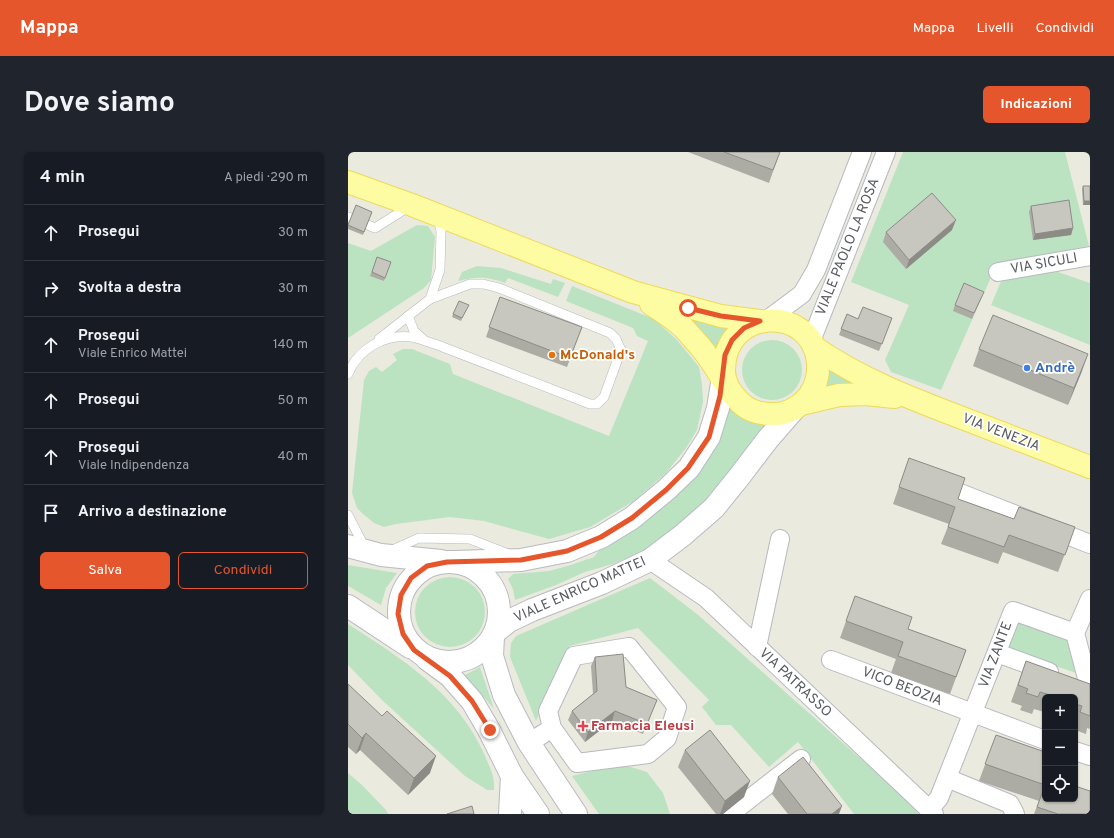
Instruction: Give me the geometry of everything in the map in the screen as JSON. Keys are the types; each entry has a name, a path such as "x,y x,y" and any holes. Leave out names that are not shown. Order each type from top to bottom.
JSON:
{"main road":[{"path":"348,182 412,205 633,292 721,316 763,321 780,321 792,325 833,360 854,372 912,399"},
{"path":"633,292 678,323 699,345 725,379 737,400 750,410 765,414 781,414 798,406 839,395 866,394 912,399"},
{"path":"725,379 725,355 732,340 744,328 763,321"},
{"path":"798,406 808,397 814,388 817,378 819,367 818,357 813,344"},
{"name":"VIA VENEZIA","path":"912,399 1090,467"}],"street":[{"name":"VIALE PAOLO LA ROSA","path":"763,321 802,294 816,270 862,152"},
{"name":"VIALE PAOLO LA ROSA","path":"813,344 886,152"},
{"name":"VIA SICULI","path":"998,272 1090,256"},
{"path":"494,634 483,649 469,658 454,662 438,662 419,653 403,634 398,614 401,595 411,578 427,566 450,562 525,560 567,551 601,537 632,518 666,490 688,468 709,437 725,379"},
{"name":"VIALE ENRICO MATTEI","path":"494,634 509,622 532,610 602,583 650,560 683,536 714,508 768,439 798,406"},
{"path":"925,479 1090,544"},
{"path":"758,647 780,539"},
{"path":"365,551 450,562 472,568 487,579 496,595 499,614 494,634 492,656 504,694 529,743 576,814"},
{"name":"VIA PATRASSO","path":"650,560 706,598 931,812"},
{"path":"1089,686 1075,633 1090,599"},
{"path":"348,606 419,653 450,676 472,701 490,730 512,776 538,814"},
{"name":"VIA ZANTE","path":"931,812 939,798 1013,610 1075,633"},
{"path":"629,647 678,707 667,738 648,754 577,763 552,728 548,712 574,656 629,647"},
{"path":"996,653 1089,686"},
{"name":"VICO BEOZIA","path":"831,660 1042,739"},
{"path":"529,743 552,728"},
{"path":"1078,752 1090,756"},
{"path":"730,814 801,759"},
{"path":"510,814 512,776"},
{"path":"947,778 1010,804 1015,814"}],"lane":[{"path":"348,217 375,228 412,205"},
{"path":"430,299 440,270 441,231 437,215"},
{"path":"348,374 352,365 362,352 430,299 470,284 483,284 499,288 610,333 616,339 621,350 604,397 597,404 590,404 435,344 411,337 394,337 375,343"},
{"path":"408,316 414,331 426,342"},
{"path":"348,515 365,551 419,538 470,539 525,560"}],"green space":[{"path":"903,152 1065,152 1089,246 996,266 941,390 891,372 885,360 909,305 851,282"},
{"path":"417,225 428,226 435,237 431,280 424,288 348,338 348,243 371,251"},
{"path":"477,266 501,268 551,284 553,279 565,283 558,297 508,278 505,283 482,278 458,281 462,272"},
{"path":"1055,271 1090,283 1090,345 991,305 1002,279 1011,275"},
{"path":"572,286 654,319 677,340 699,367 703,402 697,430 686,448 666,473 634,501 590,527 549,539 484,521 450,517 384,527 374,523 363,514 357,508 352,493 364,380 369,371 376,367 382,372 397,360 393,354 403,349 412,349 450,364 453,374 609,436 648,341 637,336 633,328 566,301"},
{"path":"677,310 735,322 725,333 716,351 703,332 693,321"},
{"path":"772,340 788,345 793,349 797,354 802,370 797,386 793,391 788,395 772,400 756,395 751,391 747,386 742,370 747,354 751,349 756,345"},
{"path":"829,369 872,386 826,388"},
{"path":"728,406 747,419 769,426 694,519 657,545 613,564 585,572 556,585 515,600 513,589 508,579 513,574 549,571 594,557 600,549 628,532"},
{"path":"348,565 397,573 386,588 381,605 348,586"},
{"path":"450,577 469,583 479,593 485,612 479,631 469,641 450,647 431,641 421,631 415,612 421,593 431,583"},
{"path":"650,578 697,614 896,790 919,814 854,814 798,742 769,767 731,725 716,725 702,707 709,700 638,628 570,646 536,721 510,657 511,643 516,636"},
{"path":"1018,620 1069,639 1076,673 1007,649"},
{"path":"348,624 408,665 427,680 460,714 474,734 485,756 492,772 494,790 487,790 465,776 382,700 348,665"},
{"path":"480,667 494,709 465,675"},
{"path":"621,764 647,772 663,793 670,814 599,814 572,776"},
{"path":"348,773 362,785 388,814 348,814"}],"building":[{"path":"724,152 780,152 773,170"},
{"path":"1083,186 1090,186 1090,201 1084,201"},
{"path":"932,193 956,220 909,260 886,232"},
{"path":"1069,200 1073,228 1035,234 1031,206"},
{"path":"356,205 372,212 364,232 348,225"},
{"path":"377,257 391,262 385,278 372,272"},
{"path":"964,283 984,292 974,313 955,305"},
{"path":"500,297 582,327 570,358 489,327"},
{"path":"459,301 469,305 462,318 453,314"},
{"path":"863,307 892,318 882,344 841,329 847,314 858,319"},
{"path":"993,315 1088,354 1074,388 979,349"},
{"path":"909,458 965,478 958,499 1014,519 1019,507 1075,527 1065,555 1009,535 1004,547 948,527 955,507 899,487"},
{"path":"855,596 912,617 908,629 966,650 956,677 898,656 903,642 846,621"},
{"path":"623,654 626,687 657,700 647,724 615,711 588,732 572,711 597,691 595,657"},
{"path":"1026,661 1090,684 1090,716 1080,712 1082,706 1078,705 1078,694 1047,694 1040,692 1038,697 1026,693 1028,689 1018,685"},
{"path":"348,684 382,716 387,711 436,756 414,778 366,733 362,738 348,724"},
{"path":"710,730 750,781 725,801 685,750"},
{"path":"996,735 1042,751 1042,784 985,764"},
{"path":"803,757 842,806 832,814 807,814 778,777"},
{"path":"1078,787 1090,791 1090,814 1058,814 1037,807 1042,793 1042,802 1078,802"},
{"path":"472,806 474,814 447,814"}],"place":[{"name":"McDonald's","path":"552,355"},
{"name":"Andrè","path":"1027,368"},
{"name":"Farmacia Eleusi","path":"583,726"}],"route":[{"path":"490,730 472,701 450,676 414,650 403,634 398,614 401,595 411,578 427,566 447,562 521,560 567,551 601,537 632,518 666,490 688,468 709,437 718,408 725,355 732,340 744,328 760,321 721,316 688,308"}]}
